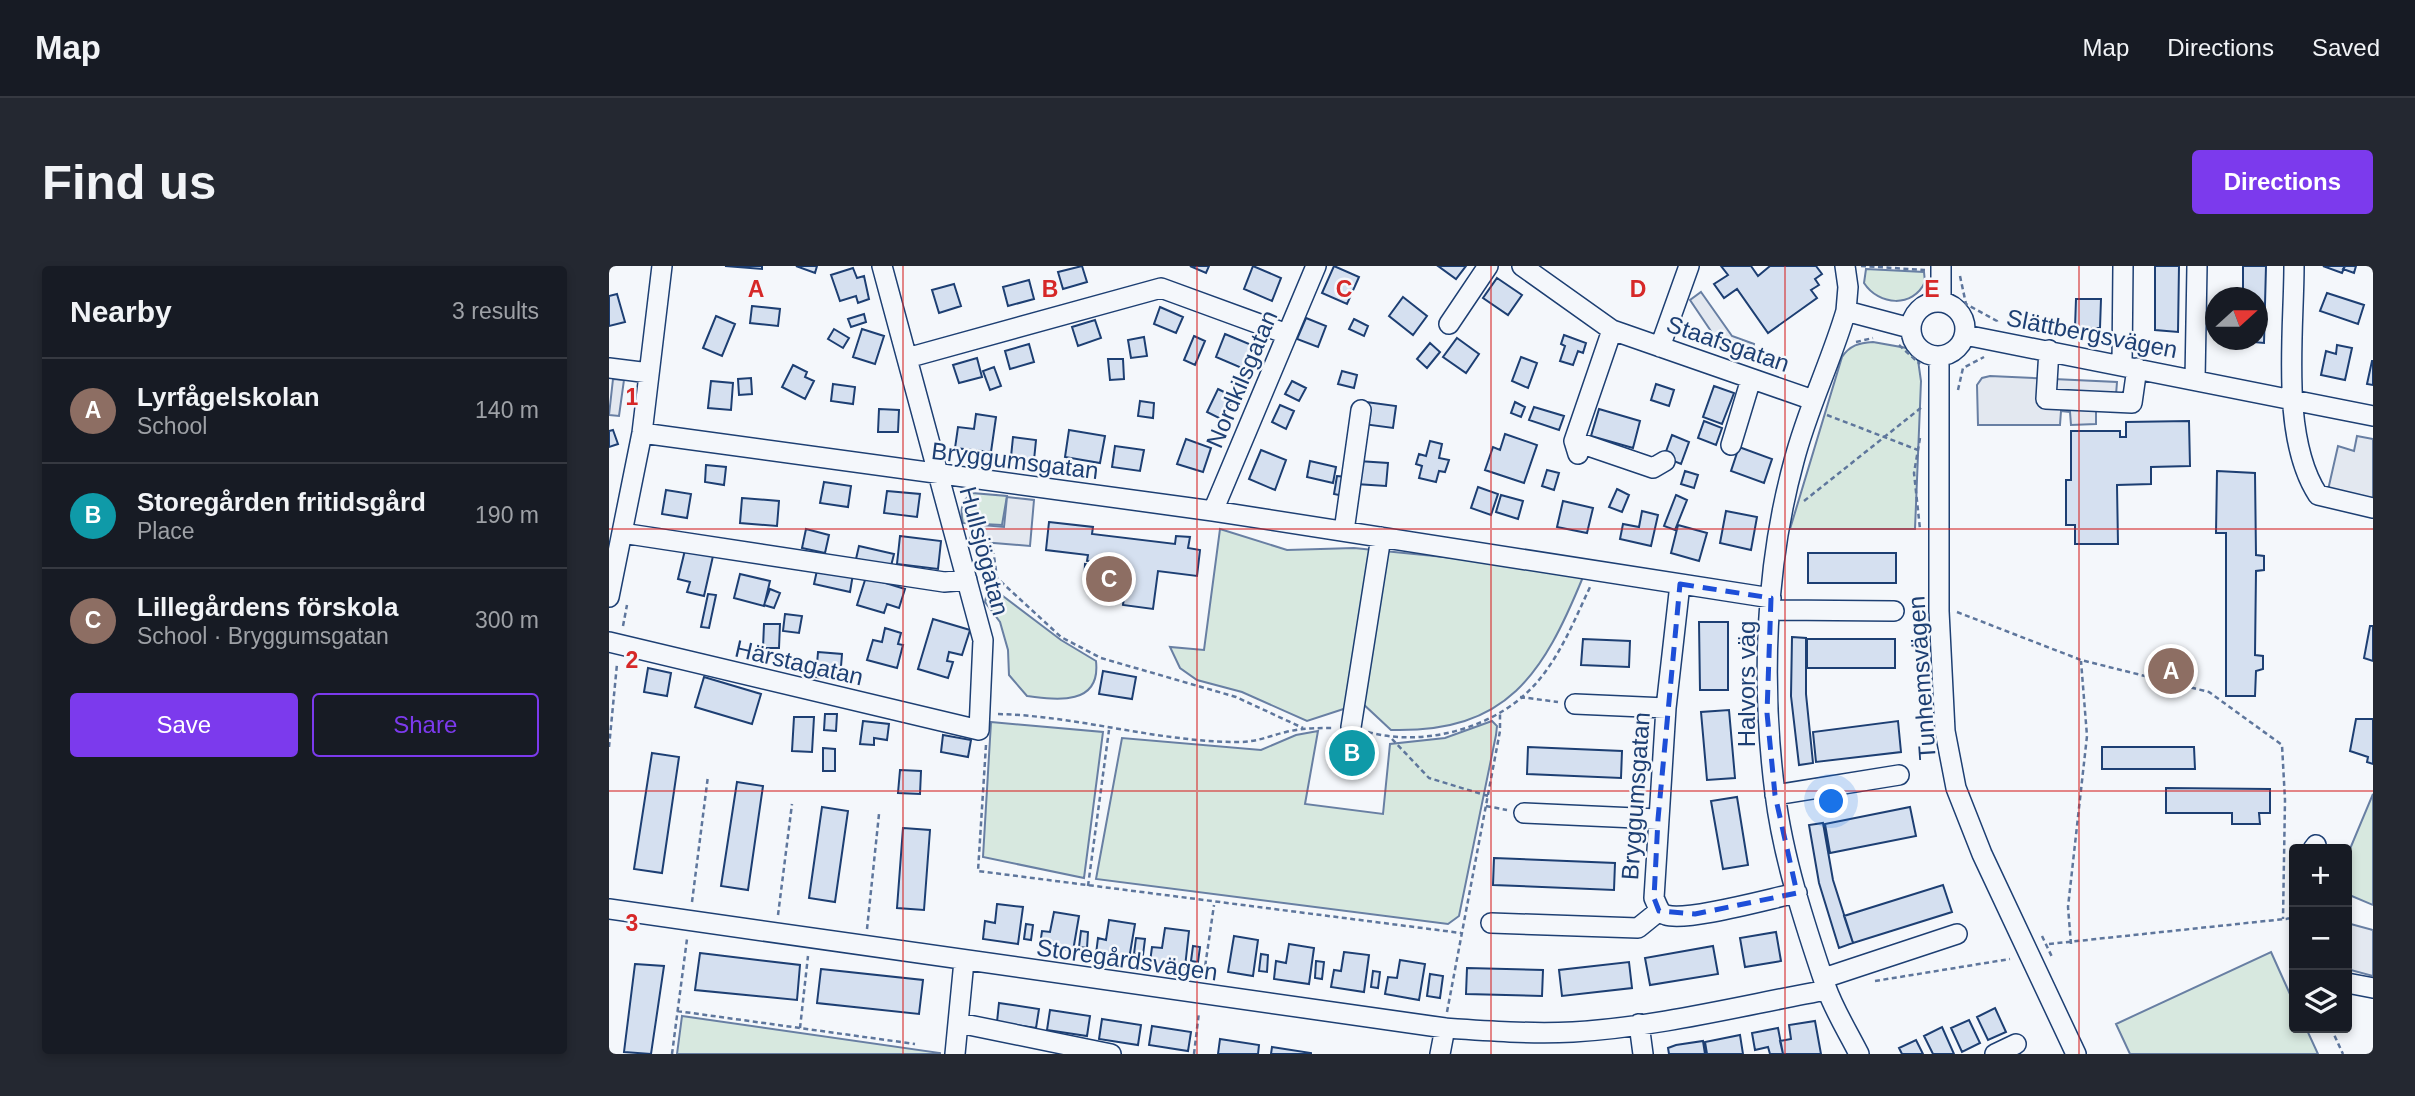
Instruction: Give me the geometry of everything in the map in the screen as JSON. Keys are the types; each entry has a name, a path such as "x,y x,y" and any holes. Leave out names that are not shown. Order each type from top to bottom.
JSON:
{"street":[{"path":"609,597 616,545 642,433 662,266"},
{"name":"Hullsjögatan","path":"882,266 984,647 984,727"},
{"name":"Nordkilsgatan","path":"1213,511 1316,266"},
{"path":"1449,324 1488,266"},
{"name":"Staafsgatan","path":"1522,266 1612,330 1751,379 1817,406"},
{"path":"1660,348 1689,266"},
{"path":"1845,266 1848,287 1846,311 1910,328"},
{"path":"2049,351 2046,399 2132,403 2123,266"},
{"path":"2195,380 2197,266"},
{"path":"2294,266 2294,400 2303,460 2318,495 2373,508"},
{"path":"1940,268 1941,302"},
{"path":"907,358 1161,288 1287,334"},
{"path":"1941,302 1957,309 1966,325 1965,335 1956,350 1939,357 1922,352 1912,337 1910,328 1917,312 1923,306 1941,302"},
{"name":"Halvors väg","path":"1846,311 1817,406 1794,461 1778,531 1771,604 1767,713 1775,795 1797,893 1825,984 1859,1054"},
{"path":"1612,330 1576,448 1653,468 1665,460"},
{"name":"Slättbergsvägen","path":"1965,335 2373,416"},
{"name":"Tunhemsvägen","path":"1939,357 1939,611 1945,730 1956,788 1982,854 2076,1054"},
{"path":"609,368 649,373"},
{"path":"1731,445 1751,379"},
{"path":"1345,531 1361,410"},
{"name":"Bryggumsgatan","path":"642,433 938,476 1213,511 1680,584 1771,604 1894,611"},
{"path":"1351,727 1381,537"},
{"path":"616,545 944,582 967,580"},
{"name":"Bryggumsgatan","path":"1680,584 1666,708 1654,898 1659,911 1667,916 1695,914 1797,893"},
{"name":"Härstagatan","path":"609,642 984,727"},
{"path":"1575,704 1666,708"},
{"path":"1775,795 1899,775"},
{"path":"1524,813 1658,819"},
{"name":"Storegårdsvägen","path":"609,909 1445,1028 1536,1033 1575,1032 1639,1024 1825,984 1957,934"},
{"path":"1491,923 1638,928 1659,911"},
{"path":"955,1054 964,961"},
{"path":"2352,984 2373,988"},
{"path":"959,1023 1111,1054"},
{"path":"1639,1024 1643,1054"},
{"path":"1440,1054 1445,1028"},
{"path":"1995,1054 2016,1044"}],"path":[{"path":"1857,266 1959,270 1966,304 1997,321 1993,355 1978,359 1963,368 1958,394"},
{"path":"1851,344 1863,338 1880,338"},
{"path":"1896,343 1921,365"},
{"path":"1797,507 1883,435 1924,405"},
{"path":"1817,406 1918,450"},
{"path":"993,549 997,578 1061,637 1101,658 1236,697 1303,728"},
{"path":"1461,933 978,871 984,727 1040,715 1109,729 1239,742 1265,740 1303,728 1351,727 1392,739 1426,738 1500,713 1538,681 1568,634 1598,571"},
{"path":"1957,600 1957,625"},
{"path":"1957,612 2081,660 2209,692 2282,745 2285,800 2283,919"},
{"path":"2071,944 2068,907 2087,736 2081,660"},
{"path":"1520,697 1575,704"},
{"path":"1445,1028 1489,796 1500,731 1500,713"},
{"path":"1088,886 1109,729"},
{"path":"1392,739 1429,778 1489,796"},
{"path":"671,1054 708,776"},
{"path":"776,934 792,804"},
{"path":"865,947 879,814"},
{"path":"1868,983 2010,959 2047,944 2071,944 2289,918"},
{"path":"2041,934 2054,963"},
{"path":"800,1028 810,939"},
{"path":"677,1011 915,1044"},
{"path":"2333,1033 2343,1054"}],"highlighted area":[{"path":"1680,584 1771,598 1767,713 1775,795 1797,893 1695,914 1659,911 1654,898 1658,819"}],"shaded area":[{"path":"1866,269 1924,272 1925,282 1913,296 1904,300 1887,300 1870,291 1864,283"},
{"path":"1701,292 1732,336 1754,344 1751,359 1723,349 1690,300"},
{"path":"1873,342 1912,349 1918,360 1921,381 1915,529 1790,529 1842,357 1855,345"},
{"path":"1990,376 2117,382 2116,395 2096,396 2096,424 2071,425 2070,412 2061,411 2060,425 1978,425 1977,385 1982,378"},
{"path":"613,379 624,380 619,416 609,415"},
{"path":"2357,436 2373,439 2373,501 2328,490 2338,446 2354,451"},
{"path":"972,493 1007,496 1002,525 963,523 962,506"},
{"path":"1007,497 1034,500 1030,546 970,541 971,524 1004,527"},
{"path":"1220,529 1287,550 1354,548 1464,559 1583,577 1553,642 1536,669 1516,691 1493,708 1465,721 1431,728 1391,730 1362,703 1307,721 1242,692 1197,680 1180,668 1170,647 1204,650"},
{"path":"995,590 1061,640 1096,661 1096,676 1092,686 1084,693 1063,699 1027,696 1009,675 1008,650 1000,622 985,602 987,593"},
{"path":"1492,721 1497,726 1496,735 1459,916 1448,924 1096,879 1122,738 1261,750 1296,735 1318,731 1305,804 1383,814 1390,744 1445,738"},
{"path":"991,722 1103,732 1084,878 983,857"},
{"path":"2373,794 2373,905 2352,896 2352,844"},
{"path":"2352,924 2373,930 2373,976 2352,970"},
{"path":"2271,952 2289,992 2289,1033 2308,1033 2318,1054 2130,1054 2116,1024"},
{"path":"682,1016 940,1053 940,1054 677,1054"}],"building":[{"path":"725,266 762,266 762,269"},
{"path":"796,266 817,266 815,273"},
{"path":"1082,266 1087,282 1063,289 1058,272"},
{"path":"1190,266 1209,266 1206,273"},
{"path":"1253,266 1281,278 1272,301 1244,289"},
{"path":"1334,266 1359,277 1347,304 1322,293"},
{"path":"1438,266 1466,266 1456,279"},
{"path":"1721,266 1751,266 1758,276 1770,266 1816,266 1822,274 1815,279 1819,285 1811,290 1817,298 1768,333 1737,289 1724,298 1714,284 1728,275"},
{"path":"2155,266 2179,266 2178,332 2155,330"},
{"path":"2243,266 2266,266 2265,287 2243,287"},
{"path":"2323,266 2345,266 2342,273"},
{"path":"2345,266 2356,266 2354,273 2343,269"},
{"path":"853,268 857,278 864,276 869,299 858,303 856,296 840,301 831,275"},
{"path":"1497,278 1522,295 1508,315 1483,298"},
{"path":"1029,280 1034,299 1008,306 1003,287"},
{"path":"954,284 961,306 939,313 932,290"},
{"path":"2327,293 2364,305 2358,324 2320,311"},
{"path":"617,294 625,322 609,326 609,296"},
{"path":"1403,297 1427,316 1413,335 1389,316"},
{"path":"2076,299 2101,299 2100,328 2075,328"},
{"path":"752,306 780,309 778,326 750,323"},
{"path":"1160,307 1183,317 1176,333 1154,324"},
{"path":"864,314 866,322 851,327 848,319"},
{"path":"716,316 735,324 722,356 703,348"},
{"path":"1306,318 1326,326 1318,347 1297,339"},
{"path":"1354,319 1368,326 1364,336 1349,329"},
{"path":"1095,320 1101,338 1078,346 1072,327"},
{"path":"834,329 849,338 843,348 828,339"},
{"path":"862,329 884,336 875,364 853,357"},
{"path":"1225,334 1254,346 1244,369 1216,357"},
{"path":"1564,335 1586,343 1583,353 1578,351 1573,365 1560,361 1565,346 1561,344"},
{"path":"1194,336 1205,341 1195,365 1184,360"},
{"path":"1144,337 1147,356 1131,358 1128,340"},
{"path":"1457,338 1479,354 1466,373 1443,357"},
{"path":"1430,343 1440,352 1427,368 1417,359"},
{"path":"1029,344 1034,362 1010,369 1005,351"},
{"path":"2337,345 2352,348 2345,380 2321,375 2326,351 2336,354"},
{"path":"1521,357 1537,363 1528,388 1512,381"},
{"path":"977,358 982,377 959,383 953,365"},
{"path":"1108,359 1123,359 1124,379 1110,380"},
{"path":"2373,361 2373,385 2367,384"},
{"path":"793,365 807,372 805,377 814,381 805,399 782,387"},
{"path":"994,367 1001,386 990,390 983,371"},
{"path":"1342,371 1357,375 1354,388 1338,384"},
{"path":"751,378 752,394 739,395 738,379"},
{"path":"711,381 733,383 731,410 708,408"},
{"path":"1292,381 1306,388 1299,401 1285,394"},
{"path":"833,384 855,387 853,404 831,401"},
{"path":"1656,384 1674,390 1669,406 1651,400"},
{"path":"1714,386 1734,393 1722,424 1703,417"},
{"path":"1218,389 1234,397 1223,420 1207,412"},
{"path":"1140,401 1154,403 1153,418 1138,416"},
{"path":"1366,402 1396,406 1393,428 1363,424"},
{"path":"1515,402 1525,407 1521,417 1511,413"},
{"path":"1280,405 1294,411 1286,429 1272,422"},
{"path":"1534,407 1564,416 1559,430 1529,420"},
{"path":"879,409 899,410 898,432 878,432"},
{"path":"1599,409 1640,421 1633,448 1591,436"},
{"path":"976,414 996,417 991,452 955,448 958,427 974,429"},
{"path":"1704,421 1722,428 1716,445 1698,438"},
{"path":"2189,421 2190,466 2151,467 2151,484 2117,485 2118,544 2075,544 2075,525 2066,525 2066,480 2071,480 2071,431 2120,431 2120,437 2126,437 2126,422"},
{"path":"613,430 618,444 609,447 609,431"},
{"path":"1069,430 1105,436 1100,463 1065,457"},
{"path":"1505,434 1537,445 1524,483 1485,470 1493,447 1500,450"},
{"path":"1672,435 1689,442 1681,464 1664,457"},
{"path":"1013,437 1036,440 1034,460 1011,457"},
{"path":"1186,439 1211,448 1203,472 1177,464"},
{"path":"1430,441 1442,444 1439,458 1449,460 1445,472 1439,471 1436,482 1419,478 1422,466 1416,464 1419,454 1426,456"},
{"path":"1115,446 1144,450 1140,471 1112,467"},
{"path":"1739,447 1772,459 1764,483 1731,471"},
{"path":"1261,450 1286,460 1275,490 1249,479"},
{"path":"1310,461 1336,467 1333,483 1307,477"},
{"path":"1358,461 1388,463 1386,486 1356,484"},
{"path":"706,465 726,467 724,485 705,482"},
{"path":"1547,470 1559,473 1554,490 1542,486"},
{"path":"1685,471 1698,475 1694,488 1681,484"},
{"path":"2217,471 2255,473 2256,555 2264,556 2264,570 2256,571 2255,655 2263,656 2263,669 2256,671 2255,696 2226,696 2226,533 2216,533"},
{"path":"1337,476 1346,477 1344,496 1334,494"},
{"path":"824,482 851,486 848,507 820,503"},
{"path":"1478,487 1498,494 1491,515 1471,508"},
{"path":"1617,489 1629,495 1622,512 1609,507"},
{"path":"666,490 691,494 687,518 662,514"},
{"path":"887,491 920,494 917,517 884,513"},
{"path":"1501,495 1523,501 1518,519 1496,512"},
{"path":"1676,495 1687,500 1675,530 1664,526"},
{"path":"742,498 779,501 777,526 740,523"},
{"path":"1563,501 1593,508 1587,533 1557,527"},
{"path":"1642,511 1658,515 1651,546 1620,539 1623,524 1639,527"},
{"path":"1726,511 1757,517 1751,550 1720,543"},
{"path":"1049,522 1093,527 1092,534 1175,544 1176,536 1190,537 1188,548 1200,550 1197,576 1158,571 1153,609 1123,605 1128,566 1087,561 1088,555 1046,550"},
{"path":"1678,525 1707,533 1699,561 1671,553"},
{"path":"806,529 829,535 825,553 802,548"},
{"path":"900,536 941,541 938,569 897,564"},
{"path":"859,546 894,554 891,566 856,559"},
{"path":"685,550 713,556 704,596 687,592 690,582 678,579"},
{"path":"1808,553 1896,553 1896,583 1808,583"},
{"path":"1085,564 1093,565 1091,583 1084,582"},
{"path":"818,566 853,574 850,592 814,584"},
{"path":"740,574 770,581 764,606 734,598"},
{"path":"866,577 905,589 899,608 887,604 884,613 857,605"},
{"path":"770,589 780,593 774,608 764,605"},
{"path":"708,594 716,595 709,628 701,627"},
{"path":"785,614 802,616 799,633 783,631"},
{"path":"933,619 970,630 962,655 949,652 947,661 953,662 948,678 918,669"},
{"path":"1699,622 1728,622 1728,690 1700,690"},
{"path":"764,624 780,624 779,648 763,648"},
{"path":"2370,626 2373,626 2373,661 2364,658"},
{"path":"885,628 901,633 898,644 903,645 897,668 867,660 873,640 882,642"},
{"path":"1792,637 1806,638 1806,694 1813,763 1799,765 1791,696"},
{"path":"1583,639 1630,641 1629,667 1581,665"},
{"path":"1807,639 1895,639 1895,668 1807,668"},
{"path":"818,652 842,654 840,679 816,677"},
{"path":"648,668 671,673 667,696 644,692"},
{"path":"1103,671 1136,677 1132,699 1099,694"},
{"path":"704,677 761,694 752,724 695,707"},
{"path":"1729,710 1735,778 1707,780 1701,712"},
{"path":"825,714 837,714 836,731 824,730"},
{"path":"794,717 814,717 812,752 792,751"},
{"path":"2356,719 2373,719 2373,764 2367,762 2368,757 2350,751"},
{"path":"863,721 889,724 887,740 874,738 874,745 860,744"},
{"path":"1898,721 1901,752 1816,762 1813,732"},
{"path":"943,735 971,740 968,757 941,752"},
{"path":"1332,737 1375,742 1371,770 1329,764"},
{"path":"1528,747 1622,751 1621,778 1527,774"},
{"path":"2102,747 2194,747 2195,769 2102,769"},
{"path":"823,748 835,749 835,771 823,771"},
{"path":"652,753 679,757 662,873 634,869"},
{"path":"900,770 921,771 920,794 898,793"},
{"path":"737,782 763,786 748,890 721,886"},
{"path":"2166,788 2270,789 2270,813 2259,813 2260,824 2232,824 2232,813 2166,813"},
{"path":"1737,797 1748,865 1723,869 1711,801"},
{"path":"822,807 848,811 835,902 809,898"},
{"path":"1910,807 1916,836 1830,853 1825,824"},
{"path":"1823,823 1833,880 1853,943 1839,948 1819,883 1809,825"},
{"path":"903,828 930,830 924,910 897,908"},
{"path":"1494,858 1615,863 1614,890 1493,885"},
{"path":"1943,885 1952,912 1853,943 1844,916"},
{"path":"997,904 1023,907 1018,944 983,939 985,921 995,923"},
{"path":"1054,912 1079,916 1073,951 1040,945 1042,931 1050,932"},
{"path":"1109,920 1135,924 1129,959 1096,954 1098,938 1106,940"},
{"path":"1026,924 1033,925 1031,940 1024,939"},
{"path":"1165,928 1189,931 1185,967 1150,962 1152,947 1162,948"},
{"path":"1081,931 1088,932 1087,948 1079,947"},
{"path":"1776,932 1781,961 1745,967 1740,938"},
{"path":"1234,936 1258,940 1253,976 1228,972"},
{"path":"1136,938 1145,939 1143,955 1134,954"},
{"path":"1289,944 1314,948 1309,984 1274,979 1276,961 1286,963"},
{"path":"1193,946 1200,947 1198,962 1191,961"},
{"path":"1713,946 1718,974 1650,985 1645,958"},
{"path":"1344,952 1369,955 1364,992 1331,987 1334,970 1341,971"},
{"path":"700,953 800,965 797,1000 695,990"},
{"path":"1261,954 1268,955 1267,972 1259,971"},
{"path":"1400,960 1425,964 1419,1000 1385,994 1388,977 1397,978"},
{"path":"1316,961 1324,962 1322,979 1315,978"},
{"path":"1629,962 1632,988 1562,996 1559,970"},
{"path":"635,964 664,966 651,1054 624,1052"},
{"path":"1467,968 1543,970 1542,996 1466,994"},
{"path":"821,969 923,980 919,1014 817,1003"},
{"path":"1373,971 1380,972 1378,988 1371,987"},
{"path":"1430,974 1443,976 1440,998 1427,996"},
{"path":"999,1003 1039,1009 1036,1028 997,1022"},
{"path":"1995,1008 2006,1032 1988,1040 1977,1017"},
{"path":"1050,1010 1090,1016 1087,1036 1047,1030"},
{"path":"1102,1019 1141,1025 1138,1045 1099,1039"},
{"path":"1969,1020 1980,1043 1962,1052 1951,1028"},
{"path":"1815,1021 1821,1054 1783,1054 1780,1041 1791,1039 1789,1025"},
{"path":"1152,1026 1191,1032 1188,1051 1149,1045"},
{"path":"1942,1027 1954,1054 1933,1054 1924,1036"},
{"path":"1778,1028 1783,1054 1770,1054 1768,1047 1755,1050 1752,1033"},
{"path":"1740,1035 1743,1054 1707,1054 1705,1042"},
{"path":"1220,1039 1259,1045 1258,1054 1218,1054"},
{"path":"1916,1040 1923,1054 1902,1054 1899,1048"},
{"path":"1703,1041 1705,1054 1669,1054 1668,1048"},
{"path":"1272,1047 1311,1053 1311,1054 1271,1054"}],"place":[{"name":"Lillegårdens förskola","path":"1109,579"},
{"name":"Lyrfågelskolan","path":"2171,671"},
{"name":"Storegården fritidsgård","path":"1352,753"}]}
